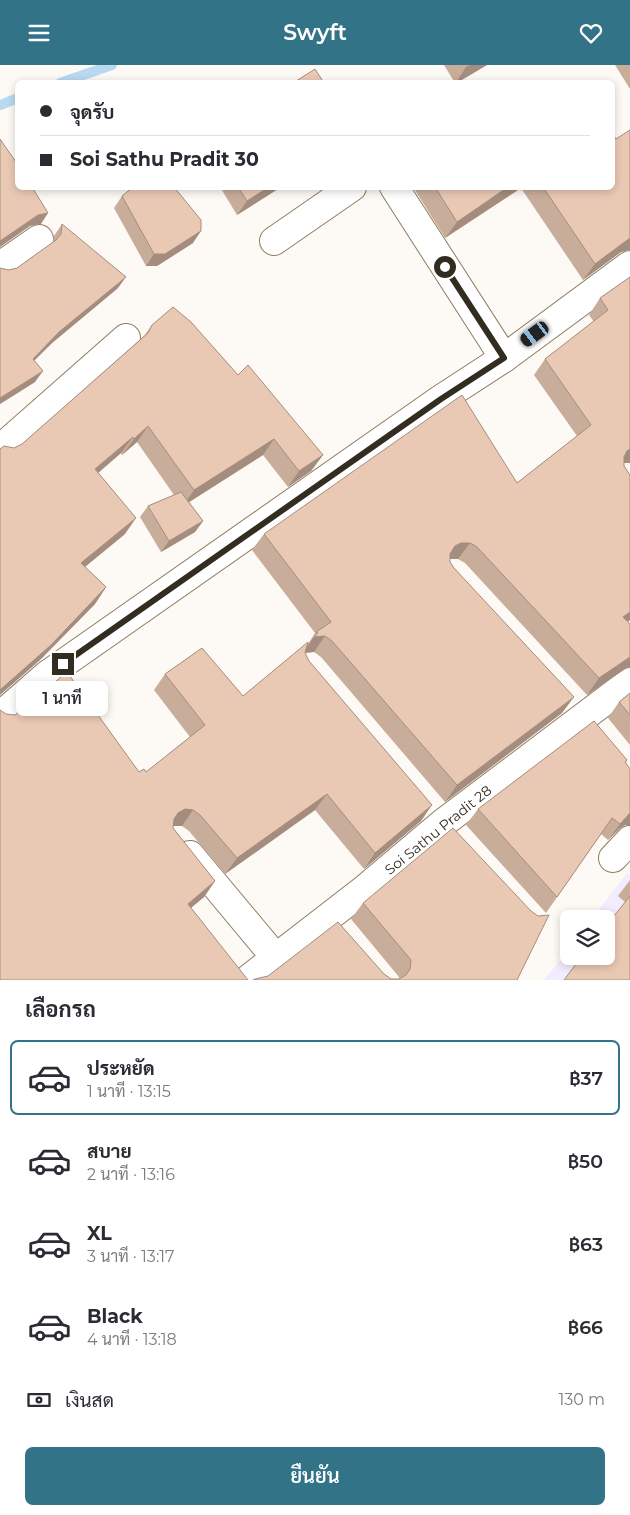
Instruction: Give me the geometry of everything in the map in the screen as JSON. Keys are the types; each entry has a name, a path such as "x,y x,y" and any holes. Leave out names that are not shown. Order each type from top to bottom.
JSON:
{"street":[{"path":"274,241 348,190"},
{"path":"396,190 504,358"},
{"path":"0,266 39,239"},
{"path":"0,716 47,675 441,399 504,358 630,265"},
{"path":"0,449 126,338"},
{"name":"Soi Sathu Pradit 28","path":"247,980 329,917 443,823 592,724 630,682"},
{"path":"566,695 592,724"},
{"path":"424,800 463,844"},
{"path":"177,841 276,958"},
{"path":"329,917 347,938"}],"shaded area":[{"path":"627,873 630,876 630,980 544,980 560,960 560,965 615,965 615,910 599,910"}],"building":[{"path":"315,69 322,80 298,80"},
{"path":"630,130 630,238 595,264 545,190 615,190 615,138 616,139"},
{"path":"0,139 15,161 15,190 34,190 48,213 38,215 0,241"},
{"path":"129,190 176,190 201,220 201,231 165,254 154,254 122,196"},
{"path":"240,190 264,190 247,201"},
{"path":"437,190 504,190 457,222"},
{"path":"62,224 126,277 59,332 33,359 43,371 0,398 0,268 9,270 17,268 56,240 61,234"},
{"path":"630,277 630,449 624,457 624,466 630,475 630,612 623,617 630,624 630,657 599,678 477,547 470,543 461,543 455,546 450,554 450,562 454,568 574,697 457,785 332,641 325,636 314,637 318,633 316,632 331,622 264,534 462,395 517,483 591,425 545,359 608,310 600,298"},
{"path":"173,307 191,322 238,375 248,365 323,455 299,471 274,439 194,490 148,426 95,469 136,518 81,563 106,587 51,645 0,690 0,449 4,446 14,448 22,444 148,333 152,325"},
{"path":"181,492 203,521 169,541 148,506"},
{"path":"308,642 305,653 309,661 432,805 375,853 327,794 237,858 200,815 193,810 185,809 178,813 174,819 173,828 215,881 188,904 248,980 0,980 0,710 6,714 15,715 67,672 139,772 144,769 146,772 205,725 165,674 202,648 243,696"},
{"path":"630,693 630,715 619,702"},
{"path":"594,721 627,760 625,762 630,769 630,813 620,824 612,818 557,897 478,809"},
{"path":"453,828 531,911 538,916 549,915 517,980 253,980 268,976 338,922 384,974 391,979 399,979 406,975 410,969 411,960 363,903"},
{"path":"630,896 630,980 564,980 575,965 615,965 615,915"}],"waterway":[{"path":"69,80 112,65"},
{"path":"0,105 15,99"}],"route":[{"path":"63,664 441,399 504,358 445,267"}]}
